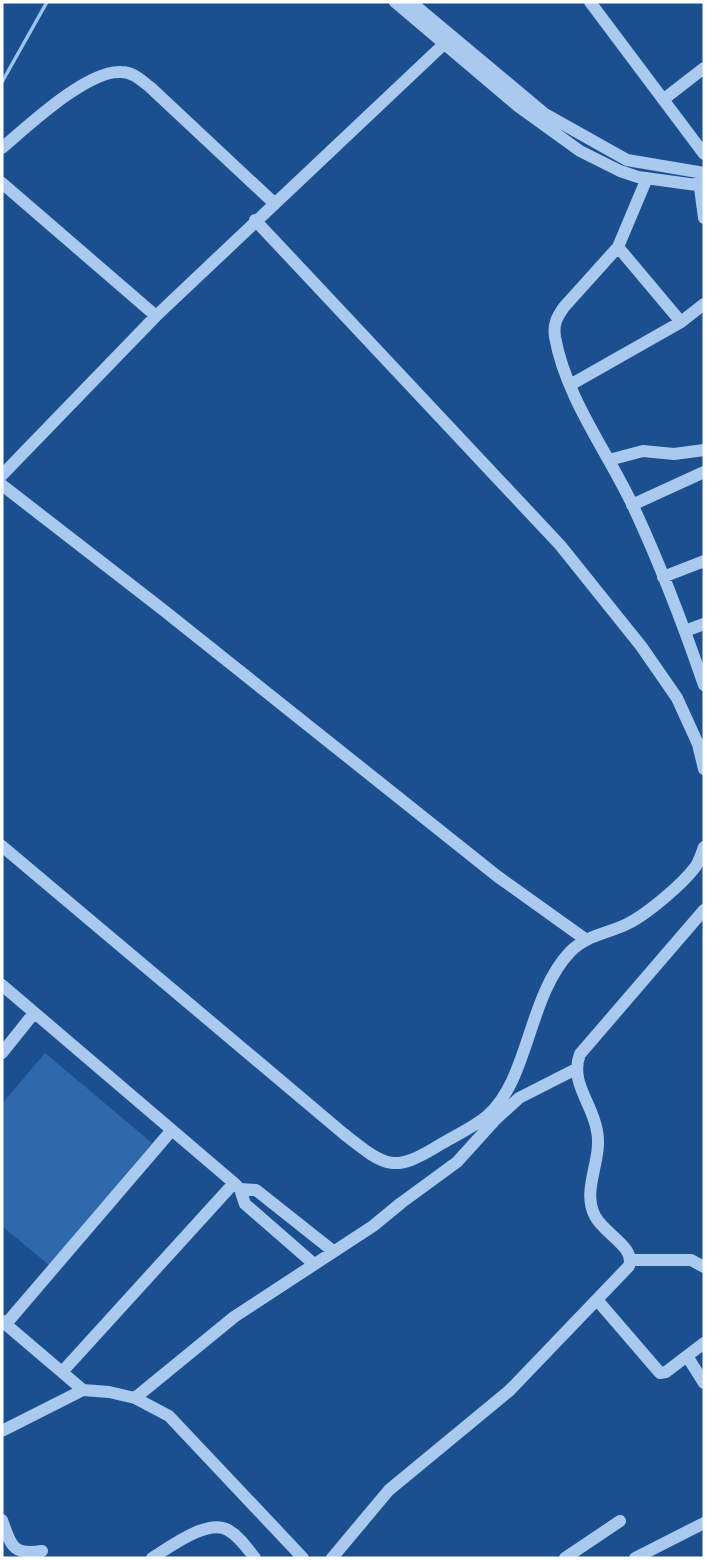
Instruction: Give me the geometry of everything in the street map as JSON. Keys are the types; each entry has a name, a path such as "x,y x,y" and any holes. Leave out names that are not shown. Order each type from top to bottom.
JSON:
{"street":[{"path":"395,2 557,136 620,171 647,178 702,179"},
{"path":"411,2 545,114 627,160 702,179"},
{"path":"590,2 704,154"},
{"path":"2,475 156,316 444,44"},
{"path":"664,99 704,68"},
{"path":"2,148 73,91 106,74 130,73 150,87 274,203"},
{"path":"647,178 618,247 556,318 555,340 570,385 632,505 685,631 704,685"},
{"path":"702,179 704,218"},
{"path":"2,183 156,316"},
{"path":"256,220 560,545 641,646 677,698 698,744 704,769"},
{"path":"618,247 681,322"},
{"path":"570,385 681,322 704,304"},
{"path":"609,460 643,451 674,454 704,450"},
{"path":"632,505 704,472"},
{"path":"2,485 497,876 585,939"},
{"path":"663,577 704,561"},
{"path":"685,631 704,624"},
{"path":"2,846 365,1150 375,1158 394,1165 413,1161 487,1116 502,1097 516,1071 539,1005 558,966 585,939 627,925 654,907 696,866 704,847"},
{"path":"332,1558 389,1490 509,1391 623,1274 631,1259 630,1253 601,1226 590,1201 598,1153 598,1132 578,1082 576,1069 580,1054 701,918"},
{"path":"2,985 237,1186 245,1204 314,1264"},
{"path":"2,1053 34,1013"},
{"path":"135,1398 234,1317 373,1226 457,1162 519,1098 576,1069"},
{"path":"83,1390 4,1323 171,1131"},
{"path":"237,1186 256,1190 333,1251"},
{"path":"62,1372 237,1186"},
{"path":"631,1259 691,1260 704,1267"},
{"path":"598,1301 660,1373 666,1372 704,1343"},
{"path":"687,1356 704,1383"},
{"path":"2,1431 83,1390 135,1398 169,1416 303,1558"},
{"path":"2,1520 11,1543 18,1551 25,1554 42,1551"},
{"path":"565,1558 620,1521"},
{"path":"635,1558 704,1523"},
{"path":"152,1558 184,1538 210,1527 226,1528 255,1558"},
{"path":"658,1546 666,1558"}],"shaded area":[{"path":"45,1053 152,1143 49,1265 2,1226 2,1104"}],"waterway":[{"path":"2,82 47,2"}]}
